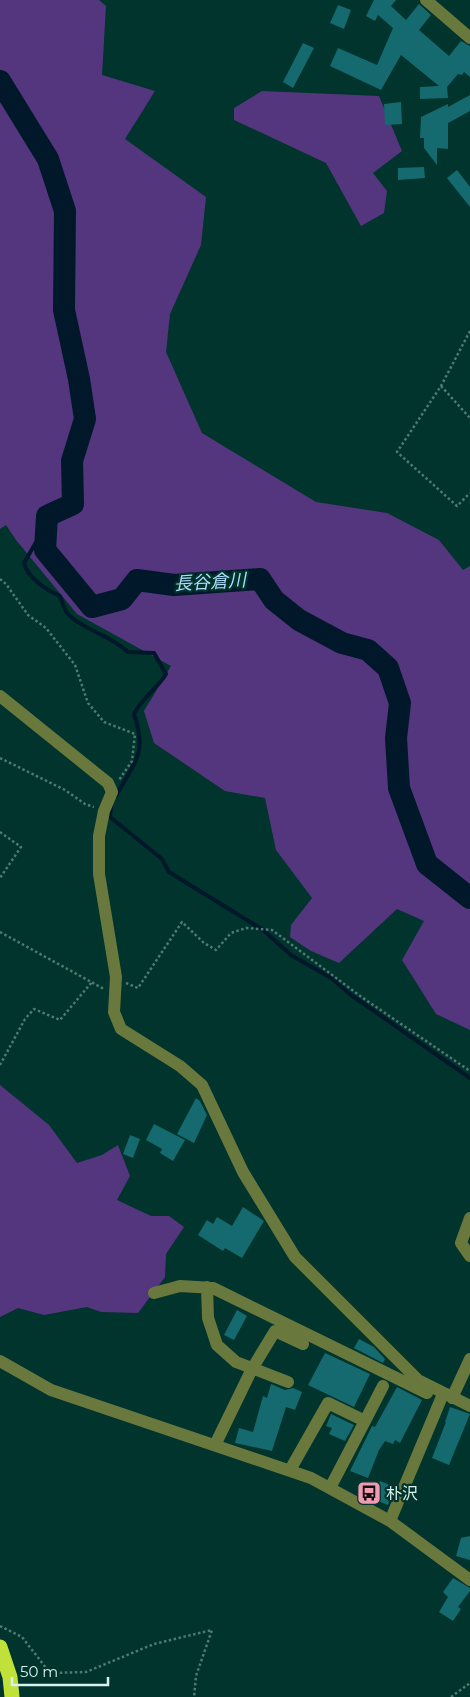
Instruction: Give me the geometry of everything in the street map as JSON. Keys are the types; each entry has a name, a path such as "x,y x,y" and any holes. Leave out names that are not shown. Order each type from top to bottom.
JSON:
{"highway":[{"path":"0,1647 10,1677 12,1697"}],"street":[{"path":"426,0 470,38"},
{"path":"0,696 108,783 112,792 104,811 99,836 99,874 116,977 113,993 114,1012 121,1029 180,1066 202,1085 243,1172 295,1257 418,1380 445,1397"},
{"path":"470,1218 461,1243 470,1256"},
{"path":"154,1292 180,1286 213,1288 445,1397 470,1406"},
{"path":"207,1287 208,1318 217,1345 236,1362 288,1382"},
{"path":"215,1445 252,1369 275,1330 303,1344"},
{"path":"390,1521 445,1397 470,1359"},
{"path":"0,1361 51,1390 290,1470 330,1488 390,1521 470,1580"},
{"path":"330,1488 383,1386"},
{"path":"290,1470 328,1403 365,1421"}],"path":[{"path":"470,331 441,386 397,452 457,506 470,493"},
{"path":"441,386 470,418"},
{"path":"0,579 6,584 28,615 46,628 75,665 88,703 104,722 135,734 132,761 112,792"},
{"path":"0,758 65,790 85,804 104,811"},
{"path":"0,832 21,848 0,878"},
{"path":"116,977 138,988 182,922 204,943 216,950 231,933 246,928 272,930 363,998 470,1070"},
{"path":"0,932 113,993"},
{"path":"0,1065 25,1019 34,1009 60,1020 92,982"},
{"path":"0,1626 22,1637 50,1673 86,1672 154,1644 212,1630 196,1676 194,1697"},
{"path":"451,1697 470,1683"}],"shaded area":[{"path":"0,0 99,0 106,6 102,75 155,91 125,139 206,197 201,245 170,314 166,352 202,433 316,502 387,513 439,540 463,570 470,566 470,1030 436,1014 402,960 424,921 397,909 339,963 311,951 290,937 291,925 312,898 276,850 265,798 225,791 154,743 144,711 171,666 77,614 16,540 6,525 0,529"},
{"path":"262,91 379,96 402,151 373,173 387,191 384,213 361,226 326,163 234,120 234,108"},
{"path":"0,1085 49,1125 77,1163 102,1155 118,1145 130,1176 117,1200 151,1216 169,1216 184,1227 166,1254 165,1277 138,1313 101,1312 87,1307 44,1315 18,1308 0,1317"}],"building":[{"path":"374,0 396,0 391,6 406,20 419,4 431,15 419,30 449,56 461,41 470,46 470,77 464,72 462,75 458,74 447,87 448,98 420,99 420,87 439,86 401,55 381,90 330,66 338,48 377,65 393,28 378,15 375,21 366,16"},
{"path":"338,5 351,10 344,29 330,23"},
{"path":"303,43 314,48 293,88 283,82"},
{"path":"470,95 470,111 448,123 448,149 437,148 437,165 424,148 424,138 420,138 421,117 448,104 448,107"},
{"path":"401,102 402,124 385,125 384,104"},
{"path":"424,167 425,178 398,180 398,168"},
{"path":"457,170 470,187 470,207 447,178"},
{"path":"196,1098 200,1101 207,1115 194,1143 177,1134"},
{"path":"154,1124 185,1140 173,1161 160,1153 162,1149 146,1140"},
{"path":"130,1135 140,1139 133,1158 123,1154"},
{"path":"243,1207 264,1221 242,1258 225,1248 223,1251 198,1235 207,1220 213,1224 217,1217 232,1226"},
{"path":"237,1310 247,1316 234,1340 224,1335"},
{"path":"359,1339 374,1347 385,1359 383,1363 354,1348"},
{"path":"325,1353 370,1374 354,1407 308,1385"},
{"path":"271,1384 285,1390 293,1388 302,1392 295,1410 286,1407 272,1451 235,1443 239,1428 253,1432 263,1396 267,1398"},
{"path":"397,1387 422,1400 400,1443 395,1440 393,1444 385,1441 379,1450 368,1478 350,1471 372,1426 375,1427"},
{"path":"450,1407 470,1414 449,1465 432,1458"},
{"path":"331,1414 354,1425 345,1441 329,1434 332,1428 326,1426"},
{"path":"380,1481 395,1487 388,1505 373,1499"},
{"path":"470,1536 470,1560 456,1556 461,1538"},
{"path":"453,1578 470,1588 470,1591 458,1607 461,1609 453,1621 439,1612 448,1597 443,1592"}],"waterway":[{"name":"長谷倉川","path":"0,81 48,159 65,211 64,310 79,379 85,419 72,461 73,504 47,516 45,550 92,607 122,599 137,580 174,585 260,579 274,600 299,620 342,643 368,650 388,668 400,703 396,738 399,788 427,864 470,898"},
{"path":"46,525 24,563 33,578 43,587 60,596 68,614 81,624 113,641 128,652 154,653 166,674 134,714 140,739 139,749 137,758 116,796"},
{"path":"111,807 110,817 162,859 169,872 263,930 291,955 331,978 351,995 470,1078"}],"place":[{"name":"朴沢","path":"369,1493"}]}
